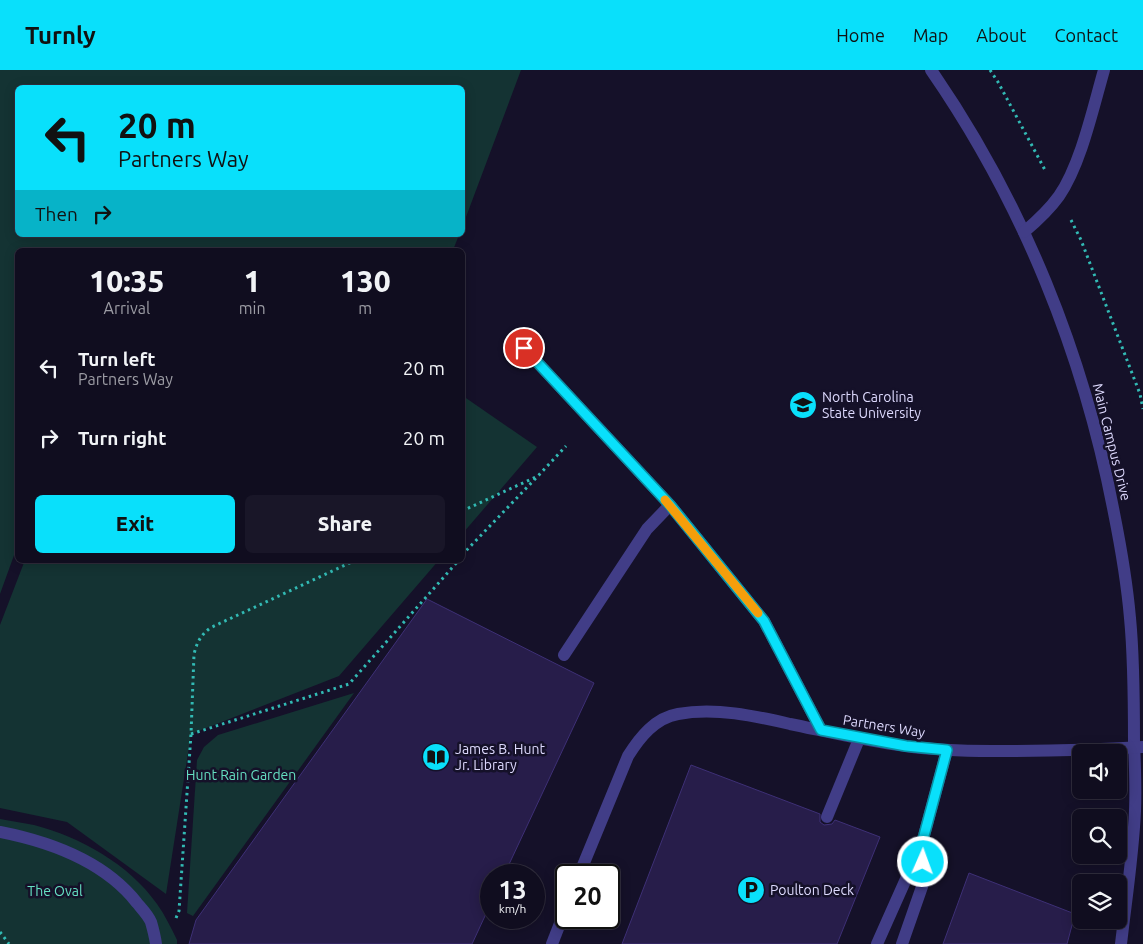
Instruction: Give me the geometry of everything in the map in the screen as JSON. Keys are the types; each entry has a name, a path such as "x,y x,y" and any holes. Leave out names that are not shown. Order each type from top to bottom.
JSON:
{"street":[{"name":"Main Campus Drive","path":"931,70 986,157 1024,232 1055,301 1094,420 1109,487 1120,545 1130,616 1139,747 1129,880 1121,944"},
{"path":"1024,232 1045,214 1059,196 1068,180 1077,160 1104,70"},
{"path":"524,348 670,505 764,621 821,730"},
{"path":"564,655 647,529 670,505"},
{"name":"Partners Way","path":"584,864 628,756 638,739 663,718 676,714 712,712 762,717 859,739 947,750 1050,752 1139,747"},
{"path":"827,816 859,739"},
{"path":"877,944 922,843 947,750"},
{"path":"0,832 34,839 58,847 88,862 111,877 131,895 150,920 156,944"},
{"path":"902,944 924,881 922,843"},
{"path":"552,944 558,929"}],"path":[{"path":"990,70 1045,169"},
{"path":"1082,240 1140,394 1143,409"},
{"path":"465,553 566,446"},
{"path":"465,510 538,476"},
{"path":"175,919 179,910 191,734 194,654 197,643 203,632 212,626 349,563"},
{"path":"191,734 349,684 455,563"},
{"path":"0,932 9,944"}],"green space":[{"path":"0,70 521,70 465,220 465,85 15,85 15,237 458,237 454,248 15,248 15,553 0,594"},
{"path":"465,397 537,447 465,531"},
{"path":"24,563 436,563 339,676 191,734 166,894 67,822 0,808 0,625"},
{"name":"Hunt Rain Garden","path":"354,693 193,916 187,913 197,760 204,747 218,735"},
{"name":"The Oval","path":"0,819 34,825 69,837 102,854 118,865 146,890 157,904 177,940 177,944 0,944"}],"building":[{"name":"James B. Hunt Jr. Library","path":"427,599 594,683 509,864 480,864 480,927 472,944 189,944 196,920"},
{"name":"Poulton Deck","path":"691,765 820,814 820,822 824,825 832,824 835,820 880,837 837,944 622,944"},
{"path":"969,873 1072,913 1072,925 1067,944 943,944"}],"slow traffic":[{"path":"665,500 758,613"}],"place":[{"name":"North Carolina State University","path":"803,405"},
{"name":"James B. Hunt Jr. Library","path":"436,757"},
{"name":"Poulton Deck","path":"751,890"}],"route":[{"path":"524,348 670,505 764,621 821,730 859,739 947,750 922,843 923,862"}]}
